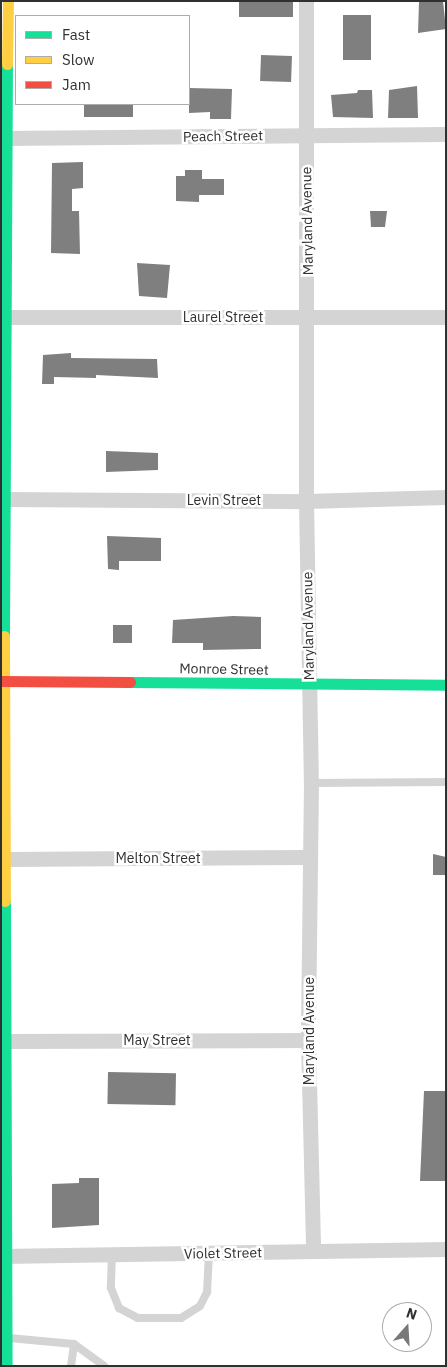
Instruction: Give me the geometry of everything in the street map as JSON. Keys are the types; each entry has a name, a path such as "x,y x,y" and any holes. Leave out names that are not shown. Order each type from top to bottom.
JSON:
{"street":[{"path":"7,1366 4,1256 6,859 2,500 3,138 8,1"},
{"name":"Maryland Avenue","path":"306,1 305,135 308,317 306,501 311,783 308,1040 313,1251"},
{"name":"Peach Street","path":"3,138 446,134"},
{"name":"Laurel Street","path":"3,317 446,317"},
{"name":"Levin Street","path":"2,500 306,501 446,497"},
{"name":"Monroe Street","path":"3,681 446,685"},
{"name":"Melton Street","path":"6,859 310,857"},
{"name":"May Street","path":"6,1040 308,1040"},
{"name":"Violet Street","path":"4,1256 446,1249"}],"lane":[{"path":"311,783 446,782"},
{"path":"112,1254 111,1288 119,1308 138,1318 181,1318 200,1306 207,1292 208,1253"},
{"path":"6,1338 74,1344 104,1366"},
{"path":"71,1366 74,1344"}],"building":[{"path":"239,1 293,1 293,17 239,17"},
{"path":"419,1 443,1 446,29 418,33"},
{"path":"343,15 371,15 371,60 343,60"},
{"path":"261,55 292,56 291,82 260,81"},
{"path":"417,86 418,118 388,118 389,90"},
{"path":"190,88 232,89 231,119 210,119 210,112 189,113"},
{"path":"358,90 372,90 373,118 333,117 331,95 357,93"},
{"path":"84,105 133,105 133,117 84,117"},
{"path":"83,162 83,188 72,189 72,211 79,211 80,254 51,253 52,163"},
{"path":"185,170 202,170 202,179 224,179 224,195 199,195 199,202 176,201 176,176 185,176"},
{"path":"370,211 387,211 385,227 371,227"},
{"path":"137,263 170,265 167,298 139,296"},
{"path":"71,353 71,358 157,359 158,378 96,375 96,378 54,377 54,384 42,384 43,355"},
{"path":"106,451 158,453 158,470 106,472"},
{"path":"107,536 161,538 161,561 119,561 119,570 108,569"},
{"path":"233,616 261,617 261,649 203,650 203,643 172,643 173,620"},
{"path":"113,625 132,625 132,643 113,643"},
{"path":"433,854 446,857 446,875 433,875"},
{"path":"108,1072 176,1073 175,1105 107,1104"},
{"path":"424,1091 446,1091 446,1181 420,1181"},
{"path":"79,1178 99,1178 99,1225 52,1228 52,1184 79,1183"}],"traffic: fast":[{"path":"4,636 7,64"},
{"path":"130,682 446,685"},
{"path":"5,901 7,1366"}],"traffic: slow":[{"path":"7,64 8,1"},
{"path":"4,636 5,901"}],"traffic: jam":[{"path":"1,681 130,682"}]}
